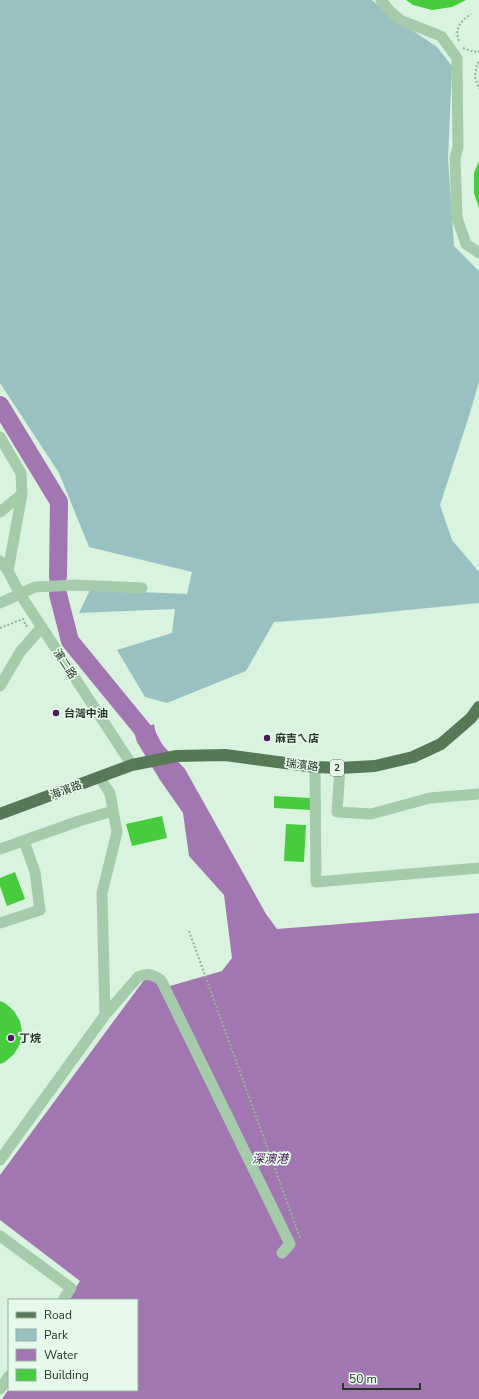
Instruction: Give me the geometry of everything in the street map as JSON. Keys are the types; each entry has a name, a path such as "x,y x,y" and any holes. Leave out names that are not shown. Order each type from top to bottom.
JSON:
{"main road":[{"name":"瑞濱路","path":"132,765 177,756 225,755 315,767 340,768 375,766 413,758 441,744 471,718 479,707"},
{"name":"海濱路","path":"0,814 132,765"}],"street":[{"path":"381,0 400,20 441,36 457,58 458,147 455,158 457,218 466,244 479,253"},
{"path":"0,437 21,473 22,494 8,571"},
{"path":"0,512 22,494"},
{"name":"濱二路","path":"0,561 8,571 20,594 132,765"},
{"path":"0,603 35,587 75,585 142,588"},
{"path":"0,686 20,652 42,627"},
{"path":"315,767 316,882 479,868"},
{"path":"340,768 337,812 371,814 430,798 479,794"},
{"path":"99,777 110,793 116,832 102,893 105,1015"},
{"path":"0,849 79,821 113,811"},
{"path":"0,923 40,910 35,872 24,841"},
{"path":"0,1160 105,1015 138,977 145,974 154,974 161,980 290,1244 282,1253"},
{"path":"0,1236 71,1288 63,1299"},
{"path":"0,1389 8,1377"}],"path":[{"path":"470,14 460,22 457,30 458,38 462,48 474,52 479,51"},
{"path":"479,62 477,64 475,77 479,89"},
{"path":"0,628 23,619"},
{"path":"189,931 301,1242"}],"green space":[{"path":"0,0 372,0 388,14 437,47 452,66 448,159 454,246 479,271 479,382 440,505 452,540 479,572 479,603 274,622 246,671 167,703 145,697 117,650 172,633 175,609 79,613 90,590 187,594 192,572 89,547 59,473 0,383"}],"water":[{"name":"深澳港","path":"154,724 157,739 185,769 266,914 277,929 479,913 479,1399 2,1399 8,1390 138,1391 138,1299 69,1299 80,1281 0,1220 0,1175 147,976 163,988 222,971 232,958 224,895 189,856 183,813 160,780 137,742 134,732"}],"building":[{"path":"406,0 466,0 452,7 432,10 413,5"},
{"path":"479,161 479,208 474,193 474,173"},
{"path":"274,796 311,798 310,810 274,808"},
{"path":"162,816 167,838 132,846 126,824"},
{"path":"286,824 306,825 304,862 284,861"},
{"path":"15,872 25,899 7,906 0,886 0,878"},
{"name":"丁烷","path":"0,1001 5,1003 14,1011 20,1021 22,1032 20,1044 14,1054 5,1062 0,1064"}],"waterway":[{"path":"0,405 59,502 58,577"},
{"path":"58,594 70,641 147,735 155,750"}],"place":[{"name":"台灣中油","path":"56,713"},
{"name":"麻吉ㄟ店","path":"267,738"},
{"name":"丁烷","path":"11,1038"}]}
